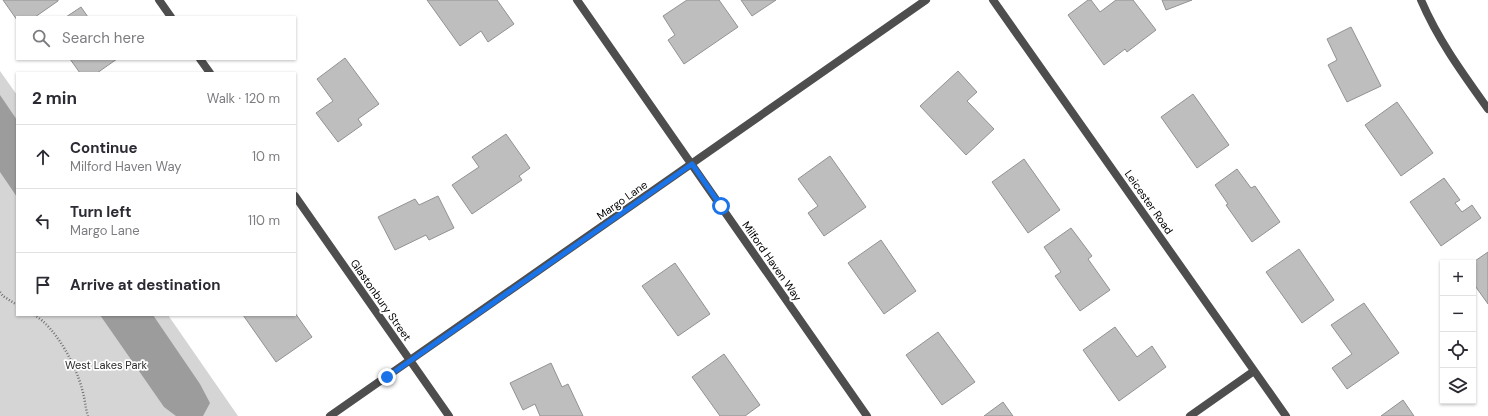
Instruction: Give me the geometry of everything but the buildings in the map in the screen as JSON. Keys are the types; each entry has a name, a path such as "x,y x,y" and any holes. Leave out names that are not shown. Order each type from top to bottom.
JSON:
{"street":[{"path":"159,0 170,16"},
{"name":"Milford Haven Way","path":"577,0 866,416"},
{"name":"Margo Lane","path":"330,416 926,0"},
{"name":"Leicester Road","path":"993,0 1286,416"},
{"path":"1421,0 1429,20 1439,38 1488,109"},
{"path":"201,60 209,72"},
{"name":"Glastonbury Street","path":"296,197 449,416"},
{"path":"1190,416 1254,371"}],"path":[{"path":"0,292 3,296 16,304"},
{"path":"35,316 54,333 67,353 77,372 83,391 88,416"}],"green space":[{"name":"West Lakes Park","path":"0,71 16,94 16,316 169,316 238,416 0,416"}],"shaded area":[{"path":"0,95 16,119 16,196 0,172"},
{"path":"101,316 154,316 200,384 210,403 203,416 176,416 164,407"}],"route":[{"path":"387,377 692,164 721,206"}]}
